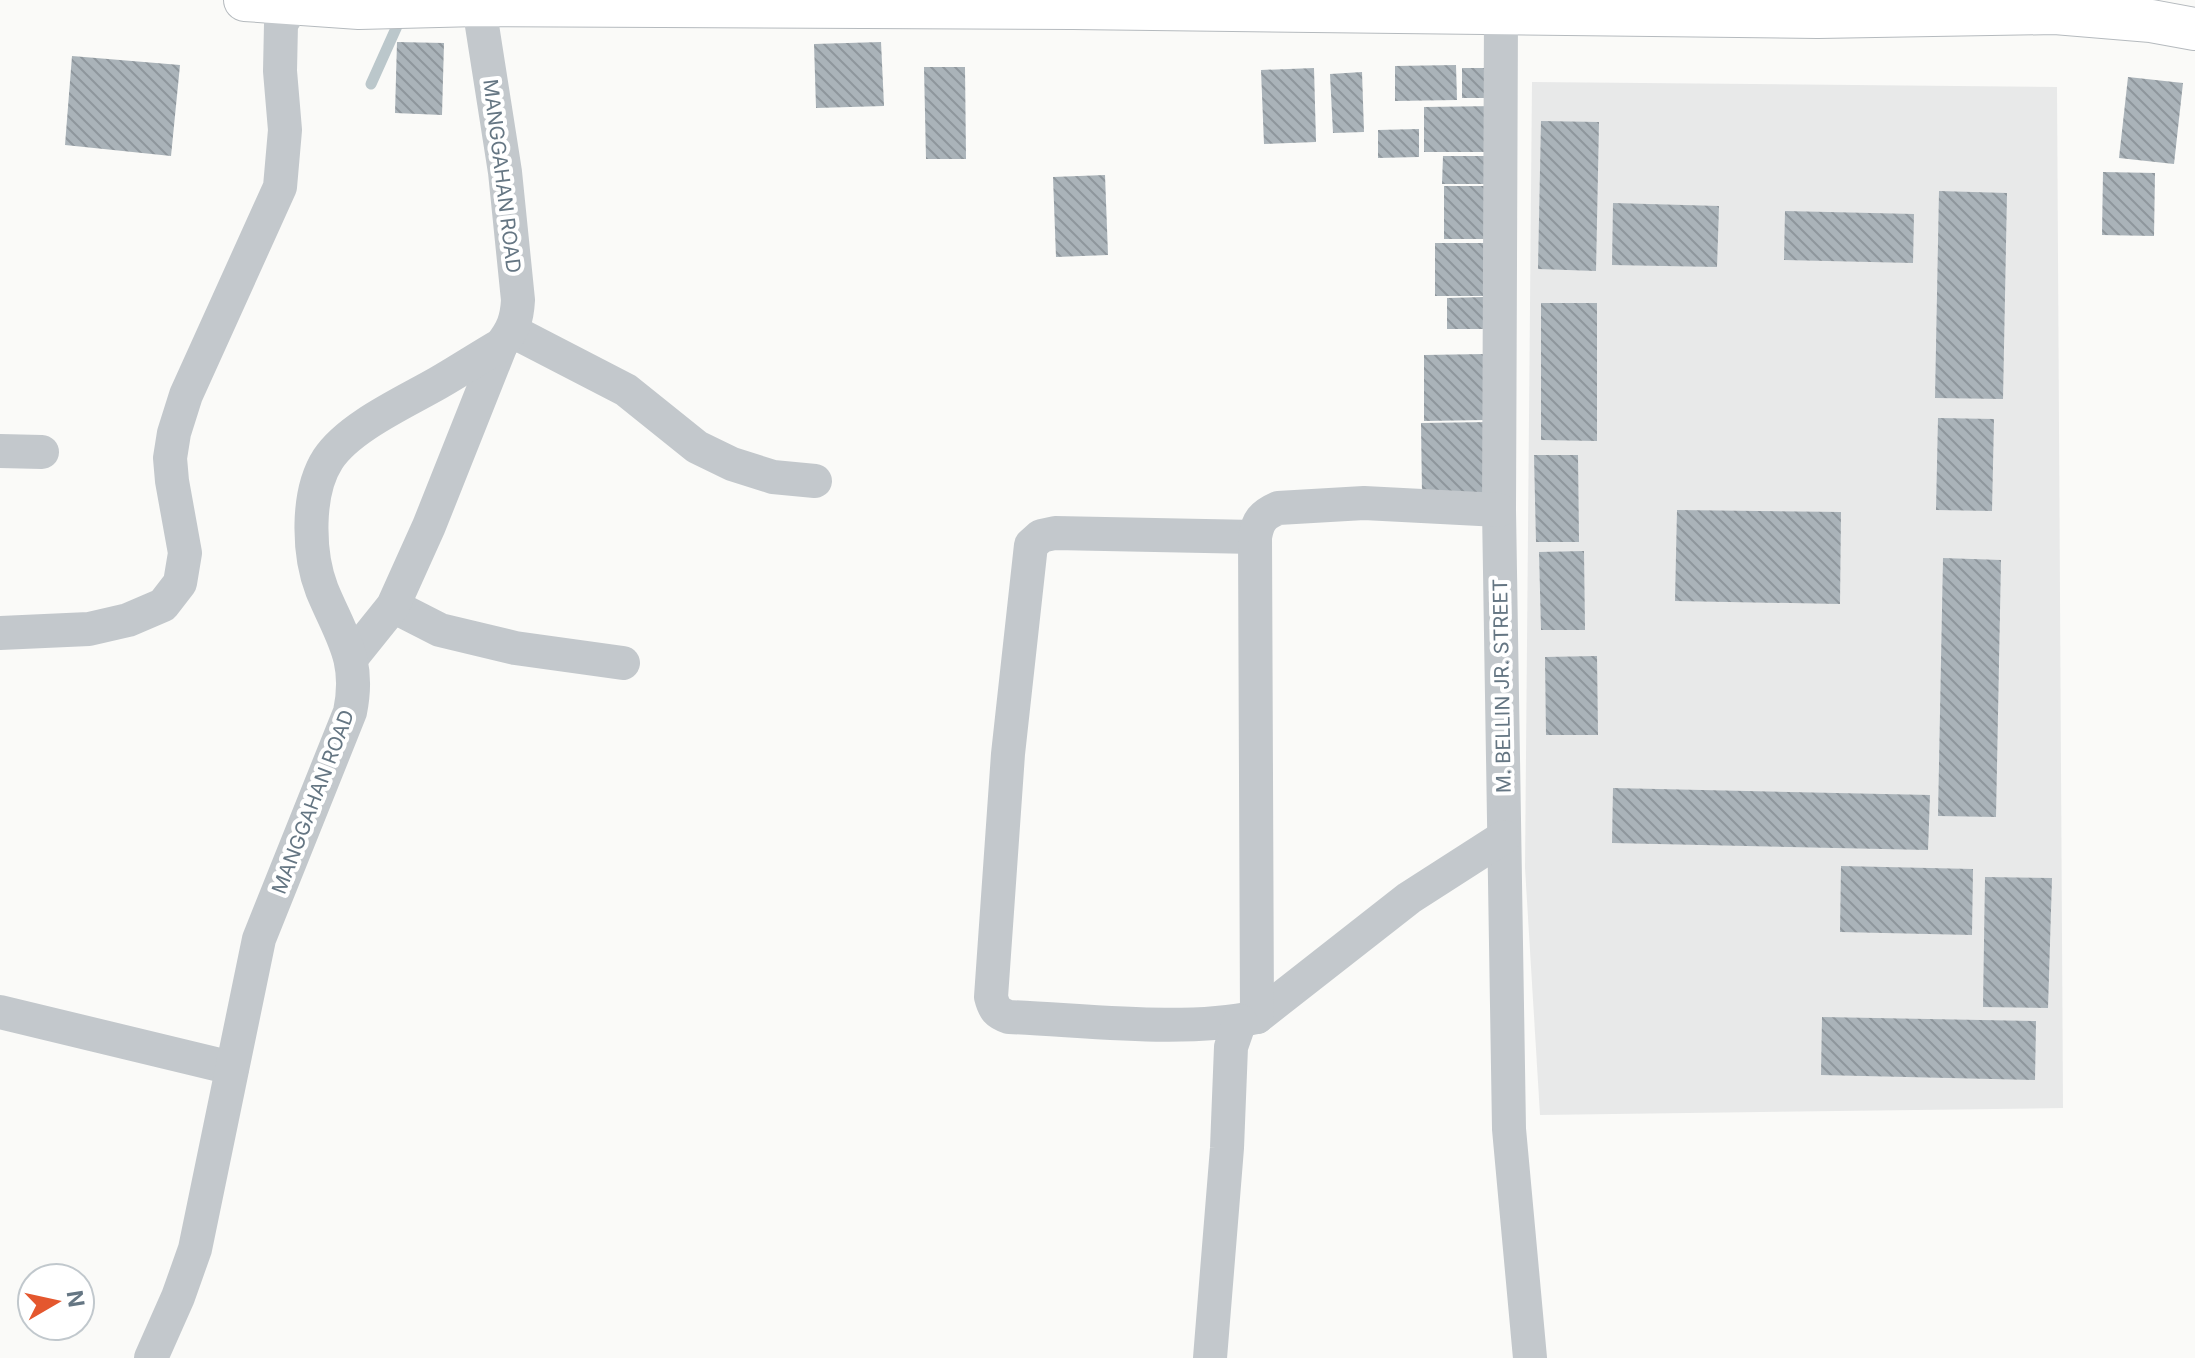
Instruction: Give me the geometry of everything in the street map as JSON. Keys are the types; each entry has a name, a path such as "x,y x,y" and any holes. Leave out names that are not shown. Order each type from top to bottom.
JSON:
{"main road":[{"path":"245,0 359,8 478,2 1073,4 1284,6 1501,14 1586,7 1819,8 2055,13 2151,21 2195,29"}],"street":[{"name":"MANGGAHAN ROAD","path":"151,1358 195,1249 259,939 350,712 354,693 352,657 320,585 311,531 315,490 328,459 352,434 506,338 517,318 518,300 505,172 478,2"},
{"path":"0,633 89,629 128,620 163,605 180,583 185,553 172,481 170,458 174,433 186,395 280,187 285,130 280,71 281,24 293,4"},
{"name":"M. BELLIN JR. STREET","path":"1501,14 1499,510 1509,1129 1530,1358"},
{"path":"352,657 393,606 506,338 626,390 697,447 732,464 773,477 815,481"},
{"path":"0,451 42,452"},
{"path":"1248,1019 1255,537 1258,523 1265,513 1278,508 1364,503 1499,510"},
{"path":"1248,1019 1182,1024 1009,1017 994,1008 991,997 1008,754 1031,545 1041,536 1055,533 1255,537"},
{"path":"393,606 440,630 515,648 623,663"},
{"path":"1210,1358 1227,1148 1231,1047 1248,1019 1409,898 1504,837"},
{"path":"0,1012 232,1068"}],"shaded area":[{"path":"1532,82 2057,87 2063,1108 1540,1115 1525,868"}],"building":[{"path":"397,42 444,43 442,115 395,113"},
{"path":"881,42 884,106 816,108 814,44"},
{"path":"72,56 180,65 171,156 65,145"},
{"path":"1456,65 1457,100 1395,101 1395,66"},
{"path":"924,67 965,67 966,159 926,159"},
{"path":"1314,68 1316,142 1264,144 1261,70"},
{"path":"1462,68 1496,68 1496,98 1462,98"},
{"path":"1362,72 1364,132 1333,133 1330,74"},
{"path":"2128,77 2183,83 2174,164 2119,158"},
{"path":"1497,106 1497,152 1424,152 1424,107"},
{"path":"1541,121 1599,122 1596,271 1538,269"},
{"path":"1419,129 1419,157 1378,158 1378,130"},
{"path":"1443,156 1496,156 1496,184 1442,184"},
{"path":"2103,172 2155,173 2154,236 2102,235"},
{"path":"1105,175 1108,255 1056,257 1053,177"},
{"path":"1444,186 1491,186 1491,239 1444,239"},
{"path":"1939,191 2007,193 2003,399 1935,398"},
{"path":"1613,203 1719,206 1717,267 1612,265"},
{"path":"1785,211 1914,214 1913,263 1784,260"},
{"path":"1435,243 1488,243 1488,296 1435,296"},
{"path":"1484,297 1485,329 1447,329 1447,298"},
{"path":"1541,303 1597,303 1597,441 1541,440"},
{"path":"1485,354 1486,420 1424,421 1424,355"},
{"path":"1938,418 1994,419 1992,511 1936,510"},
{"path":"1491,422 1491,493 1422,494 1421,423"},
{"path":"1534,455 1578,455 1579,542 1536,542"},
{"path":"1677,510 1841,512 1840,604 1675,601"},
{"path":"1584,551 1585,630 1541,630 1539,552"},
{"path":"1943,558 2001,560 1996,817 1938,816"},
{"path":"1597,656 1598,735 1546,735 1545,657"},
{"path":"1613,788 1930,795 1928,850 1612,843"},
{"path":"1841,866 1973,869 1972,935 1840,932"},
{"path":"1985,877 2052,878 2048,1008 1983,1007"},
{"path":"1822,1017 2036,1021 2035,1080 1821,1075"}],"waterway":[{"path":"371,84 402,15"}]}
